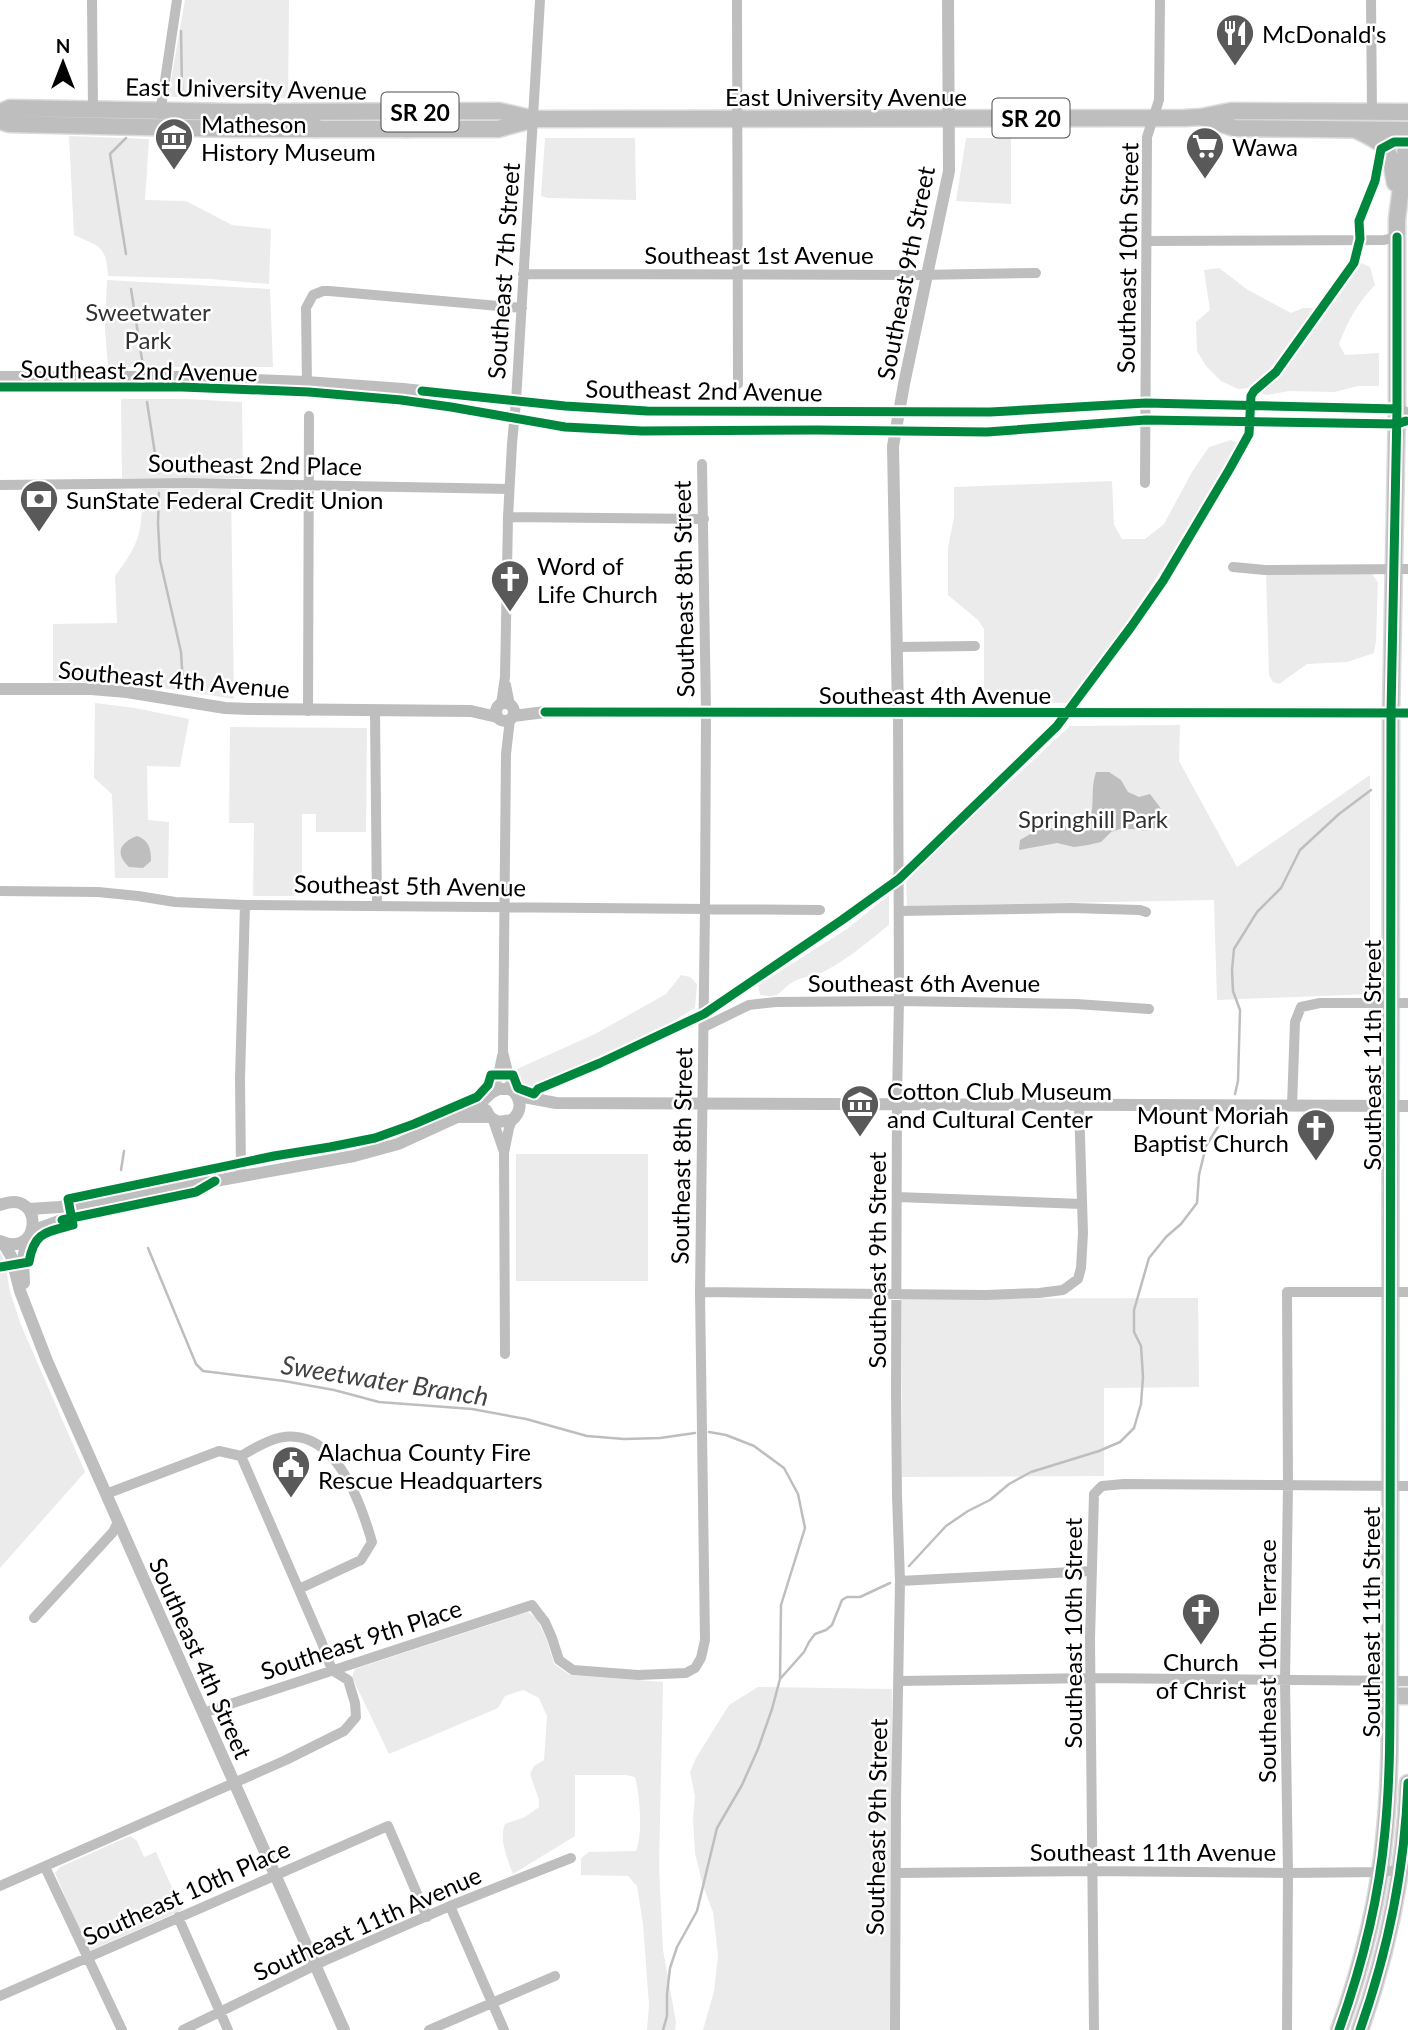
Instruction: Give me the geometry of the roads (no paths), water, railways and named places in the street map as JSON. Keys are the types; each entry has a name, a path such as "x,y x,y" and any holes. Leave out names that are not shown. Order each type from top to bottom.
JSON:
{"main road":[{"name":"East University Avenue","path":"0,112 10,108 306,112 499,111 534,119 738,120 1153,118 1200,117 1231,111 1408,112"},
{"path":"407,129 420,123 426,111"},
{"path":"306,112 317,129"},
{"name":"East University Avenue","path":"1200,117 1234,128 1408,131"},
{"name":"East University Avenue","path":"0,121 9,124 160,127 407,129 498,128 534,119"},
{"path":"1356,130 1380,142 1389,153 1398,201"},
{"name":"Southeast 11th Street","path":"1339,2030 1371,1922 1380,1872 1388,1795 1391,713 1401,569 1403,274 1397,237 1398,201 1408,131"},
{"path":"1390,1688 1408,1696"},
{"path":"1360,2030 1405,1869 1408,1783"}],"street":[{"path":"92,0 93,109"},
{"path":"160,127 160,110 177,0"},
{"name":"Southeast 7th Street","path":"491,1094 503,1052 508,517 540,0"},
{"path":"737,0 738,384"},
{"name":"Southeast 9th Street","path":"895,2030 900,1581 897,1496 898,713 893,446 949,171 948,0"},
{"name":"Southeast 10th Street","path":"1145,483 1147,137 1159,100 1160,0"},
{"path":"1371,0 1373,112"},
{"path":"1147,241 1384,240 1397,237"},
{"name":"Southeast 1st Avenue","path":"523,274 1036,273"},
{"path":"307,387 306,308 317,292 522,308"},
{"name":"Southeast 2nd Avenue","path":"0,377 182,387 307,387 647,411 990,412 1146,403 1264,407 1403,417"},
{"name":"Southeast 2nd Avenue","path":"0,387 79,382"},
{"name":"Southeast 2nd Avenue","path":"307,387 451,407 565,427 642,431 816,429 987,432 1146,420 1403,417"},
{"path":"308,711 309,416"},
{"name":"Southeast 8th Street","path":"532,1605 545,1622 558,1660 573,1670 638,1675 687,1673 695,1668 701,1658 705,1640 700,1292 706,712 702,464"},
{"name":"Southeast 2nd Place","path":"0,485 185,483 509,489"},
{"path":"508,517 704,519"},
{"path":"1233,567 1265,570 1401,569"},
{"path":"897,647 975,646"},
{"name":"Southeast 4th Avenue","path":"0,689 91,689 225,708 308,711 471,711 487,706 505,712 1408,713"},
{"path":"375,711 377,906"},
{"name":"Southeast 5th Avenue","path":"0,891 108,893 175,902 245,905 820,910"},
{"path":"241,1176 240,1078 245,905"},
{"path":"899,911 1072,908 1146,912"},
{"name":"Southeast 6th Avenue","path":"704,1027 749,1005 776,1002 1076,1004 1149,1009"},
{"path":"1292,1106 1294,1022 1300,1008 1320,1003 1408,1003"},
{"name":"Southeast 7th Street","path":"503,1052 514,1093"},
{"path":"1,1204 11,1201 21,1203 29,1209 54,1208 354,1156 382,1149 457,1117 504,1088 556,1103 1408,1106"},
{"path":"505,1354 504,1153 509,1128 520,1102 514,1093"},
{"path":"491,1094 485,1107 504,1153"},
{"path":"457,1117 491,1118 503,1123 515,1116 556,1103"},
{"path":"700,1292 897,1295 1039,1293 1063,1290 1077,1279 1082,1268 1079,1105"},
{"path":"1,1242 17,1244 30,1234 62,1220 197,1192 215,1181"},
{"path":"897,1197 1082,1204"},
{"name":"Southeast 4th Street","path":"25,1301 23,1258 30,1234 32,1216 29,1209"},
{"name":"Southeast 4th Street","path":"1,1242 11,1256 20,1291 47,1361 344,2030"},
{"name":"Southeast 10th Terrace","path":"1287,2030 1287,1292 1391,1292"},
{"path":"1391,1292 1408,1292"},
{"path":"106,1494 219,1451 241,1456 278,1438 298,1437 317,1444 335,1460 347,1477 365,1517 372,1542 361,1560 299,1589"},
{"path":"0,1886 234,1783 344,1731 356,1717 348,1680 332,1670 241,1456"},
{"name":"Southeast 10th Street","path":"1094,2030 1091,1571 1094,1494 1102,1486 1124,1484 1408,1486"},
{"path":"34,1618 113,1532 118,1522"},
{"path":"900,1581 1091,1571"},
{"name":"Southeast 9th Place","path":"203,1713 532,1605"},
{"path":"899,1681 1091,1678 1285,1681 1390,1688 1408,1681"},
{"name":"Southeast 10th Place","path":"0,1996 388,1826 427,1917"},
{"name":"Southeast 11th Avenue","path":"183,2030 324,1961 570,1858"},
{"path":"45,1867 122,2030"},
{"name":"Southeast 11th Avenue","path":"897,1873 1288,1873 1380,1872 1405,1869"},
{"path":"450,1906 504,2030"},
{"path":"178,1917 228,2030"},
{"path":"429,2030 555,1976"}],"waterway":[{"path":"181,31 182,90"},
{"path":"126,138 110,154 126,254"},
{"path":"131,289 143,366"},
{"path":"147,402 158,473"},
{"path":"159,493 160,560 181,652 183,684"},
{"name":"Sweetwater Branch","path":"1235,1094 1238,1081 1240,1010 1233,991 1234,949 1257,912 1281,888 1300,850 1339,814 1371,790"},
{"name":"Sweetwater Branch","path":"909,1566 946,1526 990,1500 1009,1484 1031,1472 1120,1442 1134,1428 1141,1404 1143,1377 1141,1346 1134,1332 1134,1310 1149,1258 1197,1203 1199,1175 1206,1146 1219,1125"},
{"name":"Sweetwater Branch","path":"121,1170 124,1151"},
{"name":"Sweetwater Branch","path":"148,1248 196,1364 203,1371 284,1381 379,1402 472,1409 526,1419 587,1436 624,1439 695,1433"},
{"name":"Sweetwater Branch","path":"663,2030 667,2016 670,1968 677,1947 697,1911 717,1828 742,1785 772,1709 780,1679 781,1605 805,1528 798,1494 784,1468 754,1446 726,1435 709,1432"},
{"name":"Sweetwater Branch","path":"780,1679 804,1652 815,1634 832,1625 842,1600 847,1597 860,1597 890,1583"}],"place":[{"name":"McDonald's","path":"1235,67"},
{"name":"Matheson History Museum","path":"174,171"},
{"name":"Wawa","path":"1205,180"},
{"name":"SunState Federal Credit Union","path":"39,533"},
{"name":"Word of Life Church","path":"510,613"},
{"name":"Cotton Club Museum and Cultural Center","path":"860,1138"},
{"name":"Mount Moriah Baptist Church","path":"1316,1162"},
{"name":"Alachua County Fire Rescue Headquarters","path":"291,1499"},
{"name":"Church of Christ","path":"1201,1646"}],"park label":[{"name":"Sweetwater Park","path":"148,325"},
{"name":"Springhill Park","path":"1093,818"}]}
